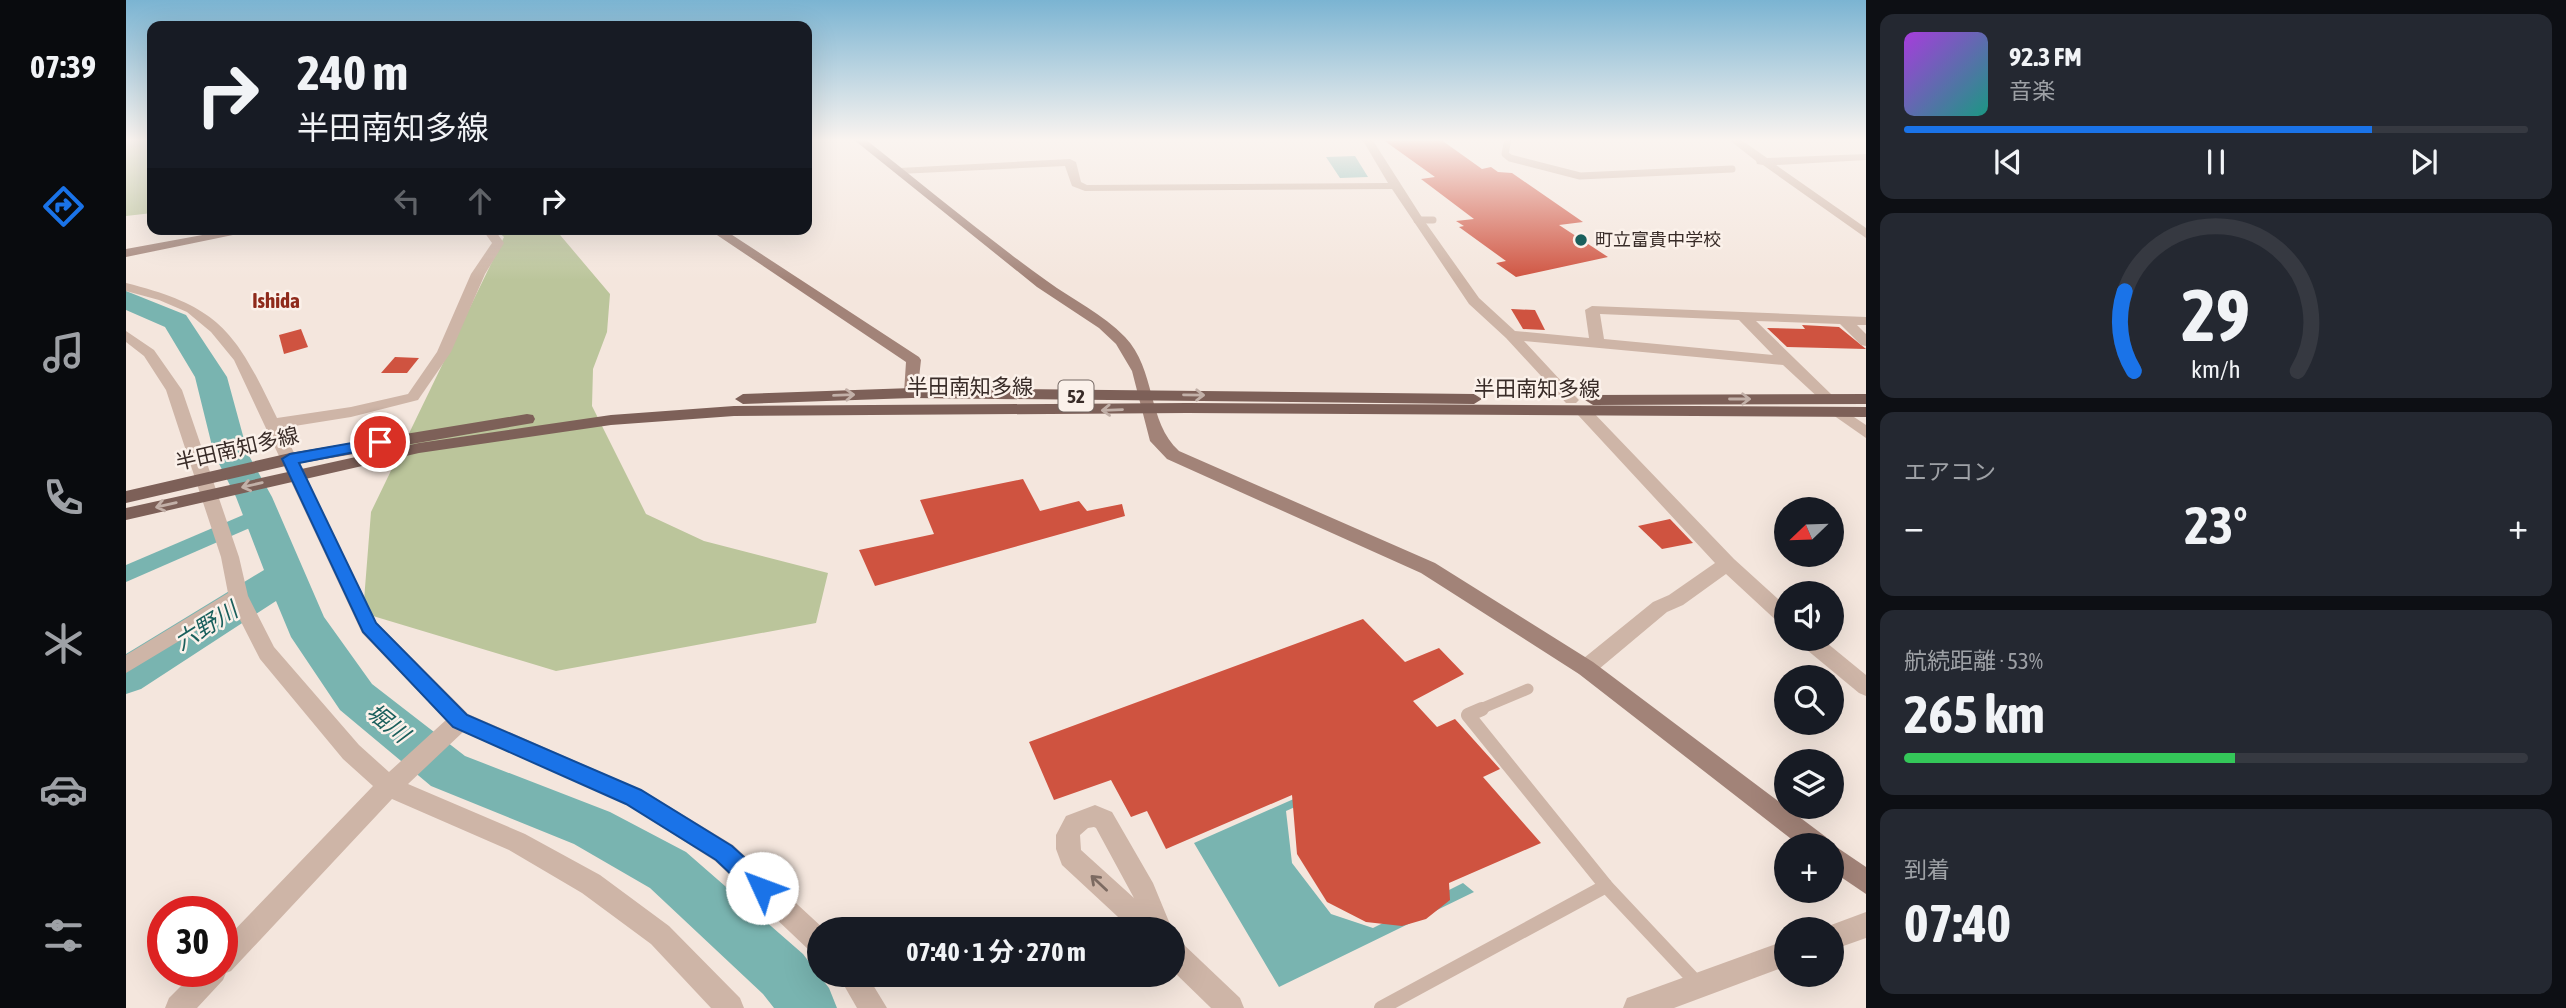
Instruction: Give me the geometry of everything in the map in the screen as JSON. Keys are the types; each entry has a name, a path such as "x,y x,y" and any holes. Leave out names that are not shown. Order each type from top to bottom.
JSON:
{"main road":[{"name":"半田南知多線","path":"126,514 294,467 457,429 586,412 742,399 912,393 1147,402 1866,412"},
{"name":"半田南知多線","path":"1577,406 1866,399"},
{"name":"半田南知多線","path":"294,467 478,439 665,416 803,409 1147,402"},
{"name":"半田南知多線","path":"126,497 207,493"}],"street":[{"path":"918,186 1042,284 1104,325 1122,342 1134,358 1158,441 1173,455 1428,568 1586,668 1802,833"},
{"path":"1081,186 1391,186"},
{"path":"1397,186 1417,220 1474,300 1511,335 1727,564 1774,607"},
{"path":"1796,186 1866,234"},
{"path":"126,253 224,235"},
{"path":"272,424 351,412 413,397 444,352 478,274 498,243 492,235"},
{"path":"723,235 914,360 912,393"},
{"path":"126,287 178,300 216,326 242,359 369,627 460,721 634,797 724,853 807,931"},
{"path":"1597,344 1592,310 1866,321"},
{"path":"1742,315 1827,398"},
{"path":"1844,320 1866,342"},
{"path":"126,335 149,353 174,390 230,557 238,596 267,653 351,752 389,786 517,842 591,884 660,935 730,1008"},
{"path":"1511,335 1787,361"},
{"path":"1839,412 1866,433"},
{"path":"1586,668 1660,607 1676,600 1727,564"},
{"path":"126,665 238,596"},
{"path":"1822,651 1866,687"},
{"path":"238,945 389,786 460,721"},
{"path":"1136,917 1071,857 1065,844 1068,831 1074,823 1095,816 1104,820 1144,892 1154,917"},
{"path":"1844,865 1866,882"},
{"path":"1844,933 1866,925"},
{"path":"1637,1008 1774,958"},
{"path":"1185,964 1230,1008"},
{"path":"179,1008 199,987"},
{"path":"858,987 873,1008"}],"lane":[{"path":"1417,220 1433,220"},
{"path":"1528,689 1468,715 1606,886 1699,985"},
{"path":"1381,1008 1606,886"}],"green space":[{"path":"126,186 147,186 147,214 126,216"},
{"path":"502,235 560,235 610,294 607,332 593,369 592,406 646,514 704,541 828,573 816,623 556,671 363,613 371,512 504,237"}],"water":[{"path":"1402,751 1407,757 1286,811 1292,863 1331,914 1373,928 1463,883 1474,892 1279,987 1194,843"}],"building":[{"path":"1430,186 1531,186 1583,222 1559,225 1608,257 1516,277 1496,263 1506,261 1459,227 1464,226 1456,221 1474,219"},
{"path":"1511,309 1535,310 1545,330 1523,329"},
{"path":"1802,325 1839,327 1866,349 1787,347 1767,328 1805,329"},
{"path":"301,329 308,347 284,354 279,335"},
{"path":"395,357 419,358 407,373 381,373"},
{"path":"1023,479 1040,511 1079,501 1087,511 1122,504 1125,516 875,586 859,550 934,534 920,500"},
{"path":"1670,519 1693,543 1662,549 1638,526"},
{"path":"1363,619 1405,662 1439,648 1464,674 1413,701 1437,727 1455,719 1500,769 1483,777 1541,843 1449,883 1450,900 1426,919 1402,926 1366,922 1327,902 1297,854 1292,795 1166,849 1147,811 1131,817 1111,780 1054,800 1029,742"}],"waterway":[{"name":"堀川","path":"126,300 176,321 211,377 231,454 254,497 286,575"},
{"path":"126,574 262,514"},
{"name":"六野川","path":"126,676 286,575"},
{"name":"堀川","path":"286,575 306,625 356,697 448,771 592,828 668,870 783,974 809,1008"}],"place":[{"name":"町立富貴中学校","path":"1581,240"}],"district":[{"name":"Ishida","path":"276,301"}],"route":[{"path":"380,442 290,459 369,627 460,721 634,797 724,853 762,888"}]}
